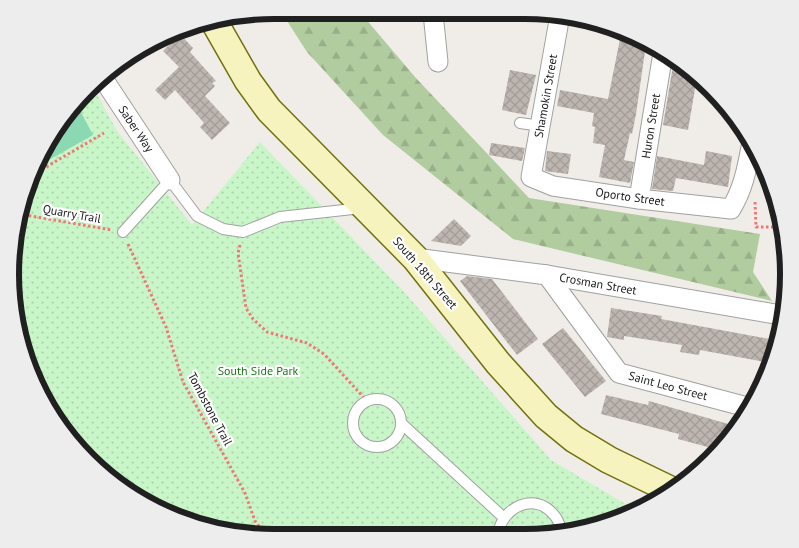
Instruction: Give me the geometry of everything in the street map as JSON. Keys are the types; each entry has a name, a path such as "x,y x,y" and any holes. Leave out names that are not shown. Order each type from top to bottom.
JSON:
{"main road":[{"name":"South 18th Street","path":"216,25 248,81 270,110 415,258 498,363 546,416 574,439 609,460 665,487"}],"street":[{"path":"434,19 438,62"},
{"name":"Shamokin Street","path":"532,177 559,21"},
{"name":"Huron Street","path":"639,199 662,59"},
{"name":"Saber Way","path":"106,82 170,180"},
{"path":"735,202 746,174 750,153"},
{"name":"Oporto Street","path":"532,177 554,186 639,199 735,202"},
{"name":"Crosman Street","path":"415,258 547,275 777,313"},
{"name":"Saint Leo Street","path":"547,275 619,373 743,407"}],"lane":[{"path":"520,123 542,126"},
{"path":"123,232 170,180 197,216 224,229 243,232 280,217 365,208"},
{"path":"383,400 396,408 400,415 400,431 390,443 383,446 375,446 361,440 354,427 356,412 367,401 383,400"},
{"path":"401,423 503,517"},
{"path":"499,529 503,517 512,509 522,504 544,507 553,513 560,527"}],"path":[{"path":"41,170 104,133"},
{"path":"735,202 755,197 756,227 776,227"},
{"name":"Quarry Trail","path":"26,215 123,232"},
{"name":"Tombstone Trail","path":"123,232 166,327 183,382 245,493 256,521 261,529"},
{"path":"243,232 238,253 246,308 253,319 268,332 307,343 324,354 367,401"}],"green space":[{"path":"286,19 366,19 415,77 529,198 760,234 753,272 772,301 513,239 383,135 307,52"},
{"name":"South Side Park","path":"96,92 117,131 192,225 260,142 406,294 551,460 630,507 591,521 542,529 257,529 208,521 192,516 161,503 132,486 106,466 71,429 45,387 27,340 19,291 21,241 27,208 38,176 62,132 82,106"},
{"path":"79,109 93,135 44,163 62,132"}],"building":[{"path":"182,36 193,48 190,52 216,81 212,83 215,86 205,96 230,123 212,140 200,127 204,123 175,90 165,100 155,90 179,67 163,51 176,38"},
{"path":"620,39 629,41 645,49 636,114 624,160 634,162 630,183 599,177 605,145 593,143 595,127 592,126 594,113 557,106 560,90 608,99"},
{"path":"673,66 696,85 688,130 663,125"},
{"path":"510,70 536,75 526,115 502,110"},
{"path":"491,143 525,148 522,161 489,155"},
{"path":"547,151 571,154 568,174 545,171"},
{"path":"706,151 732,156 728,187 676,178 673,191 652,189 657,156 704,165"},
{"path":"454,219 471,236 461,246 431,241"},
{"path":"467,276 492,279 538,339 517,355 460,281"},
{"path":"611,308 662,316 661,319 770,339 765,362 700,350 699,355 680,352 682,345 624,336 624,340 607,337"},
{"path":"563,328 606,381 585,397 542,344"},
{"path":"606,395 648,405 649,401 731,425 711,448 678,439 679,434 601,414"}]}
